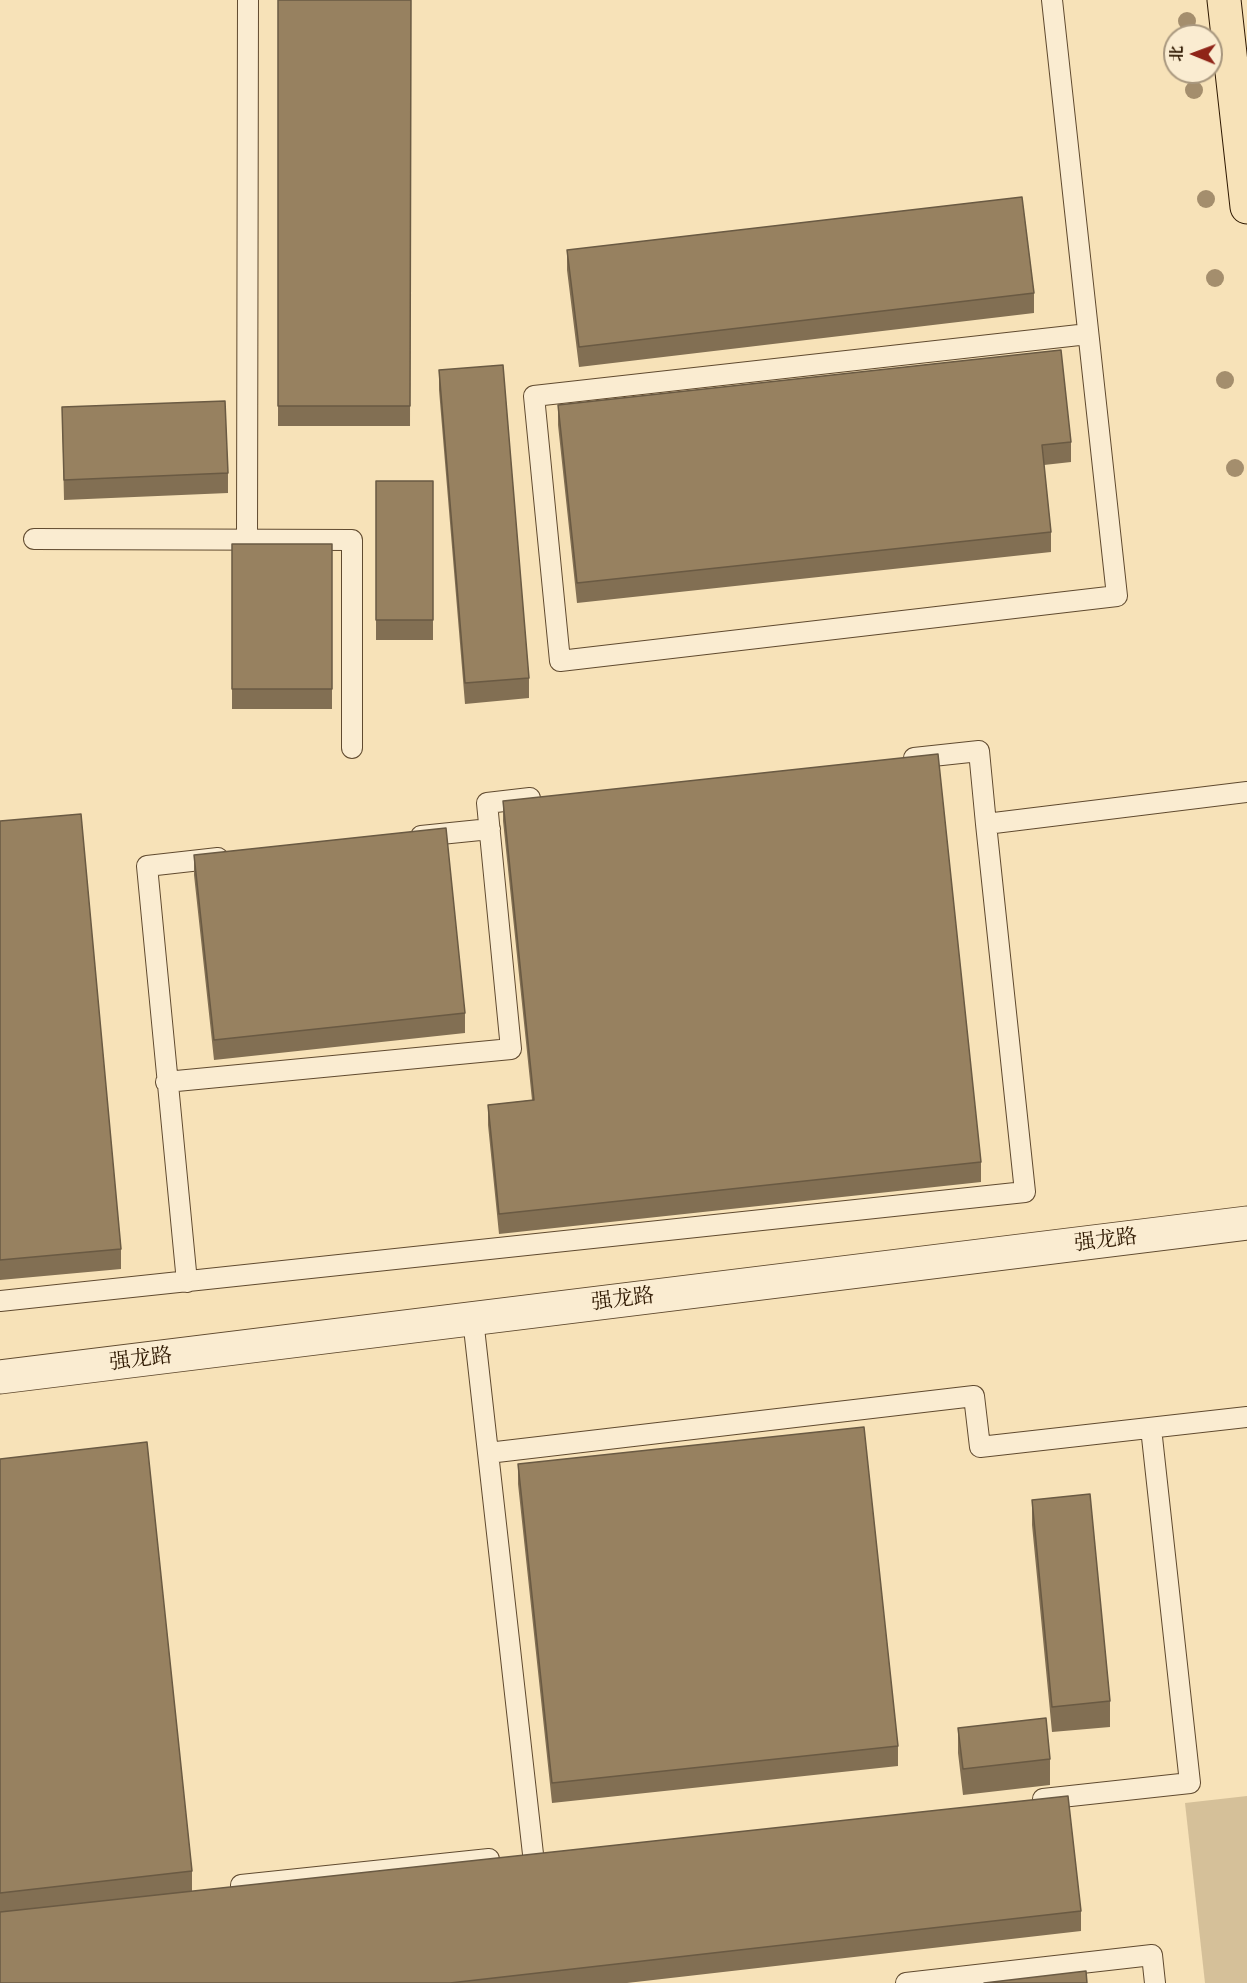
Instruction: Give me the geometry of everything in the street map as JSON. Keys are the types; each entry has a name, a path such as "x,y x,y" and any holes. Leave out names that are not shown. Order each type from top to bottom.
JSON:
{"main road":[{"path":"1224,0 1247,207"}],"street":[{"name":"强龙路","path":"0,1377 1247,1223"}],"lane":[{"path":"247,540 248,0"},
{"path":"1052,0 1117,596 560,661 534,396 1088,334"},
{"path":"34,539 352,540 352,748"},
{"path":"0,1301 1025,1192 979,751 897,760"},
{"path":"986,824 1247,792"},
{"path":"166,1082 511,1048 487,803 545,796"},
{"path":"407,838 490,829"},
{"path":"187,1282 147,866 242,856"},
{"path":"473,1319 533,1854"},
{"path":"488,1453 974,1396 980,1447 1247,1417"},
{"path":"1026,1801 1190,1783 1151,1428"},
{"path":"241,1885 557,1851"},
{"path":"906,1983 1152,1955 1155,1983"}],"shaded area":[{"path":"1247,1796 1247,1983 1205,1983 1185,1803"}],"building":[{"path":"278,0 411,0 410,406 278,406"},
{"path":"1022,197 1034,293 579,347 567,250"},
{"path":"1061,350 1071,442 1042,445 1051,532 577,583 558,405"},
{"path":"503,365 529,678 465,683 439,370"},
{"path":"225,401 228,473 64,480 62,407"},
{"path":"376,481 433,481 433,620 376,620"},
{"path":"232,544 332,544 332,689 232,689"},
{"path":"938,754 981,1162 499,1214 488,1105 534,1100 503,801"},
{"path":"81,814 121,1249 0,1260 0,821"},
{"path":"446,828 465,1013 214,1040 194,855"},
{"path":"864,1427 898,1746 552,1783 518,1464"},
{"path":"147,1442 192,1871 0,1893 0,1459"},
{"path":"1090,1494 1110,1701 1052,1707 1032,1500"},
{"path":"1046,1718 1050,1759 963,1769 958,1728"},
{"path":"1068,1796 1081,1911 450,1983 0,1983 0,1912"},
{"path":"1086,1971 1087,1983 984,1983"}]}
